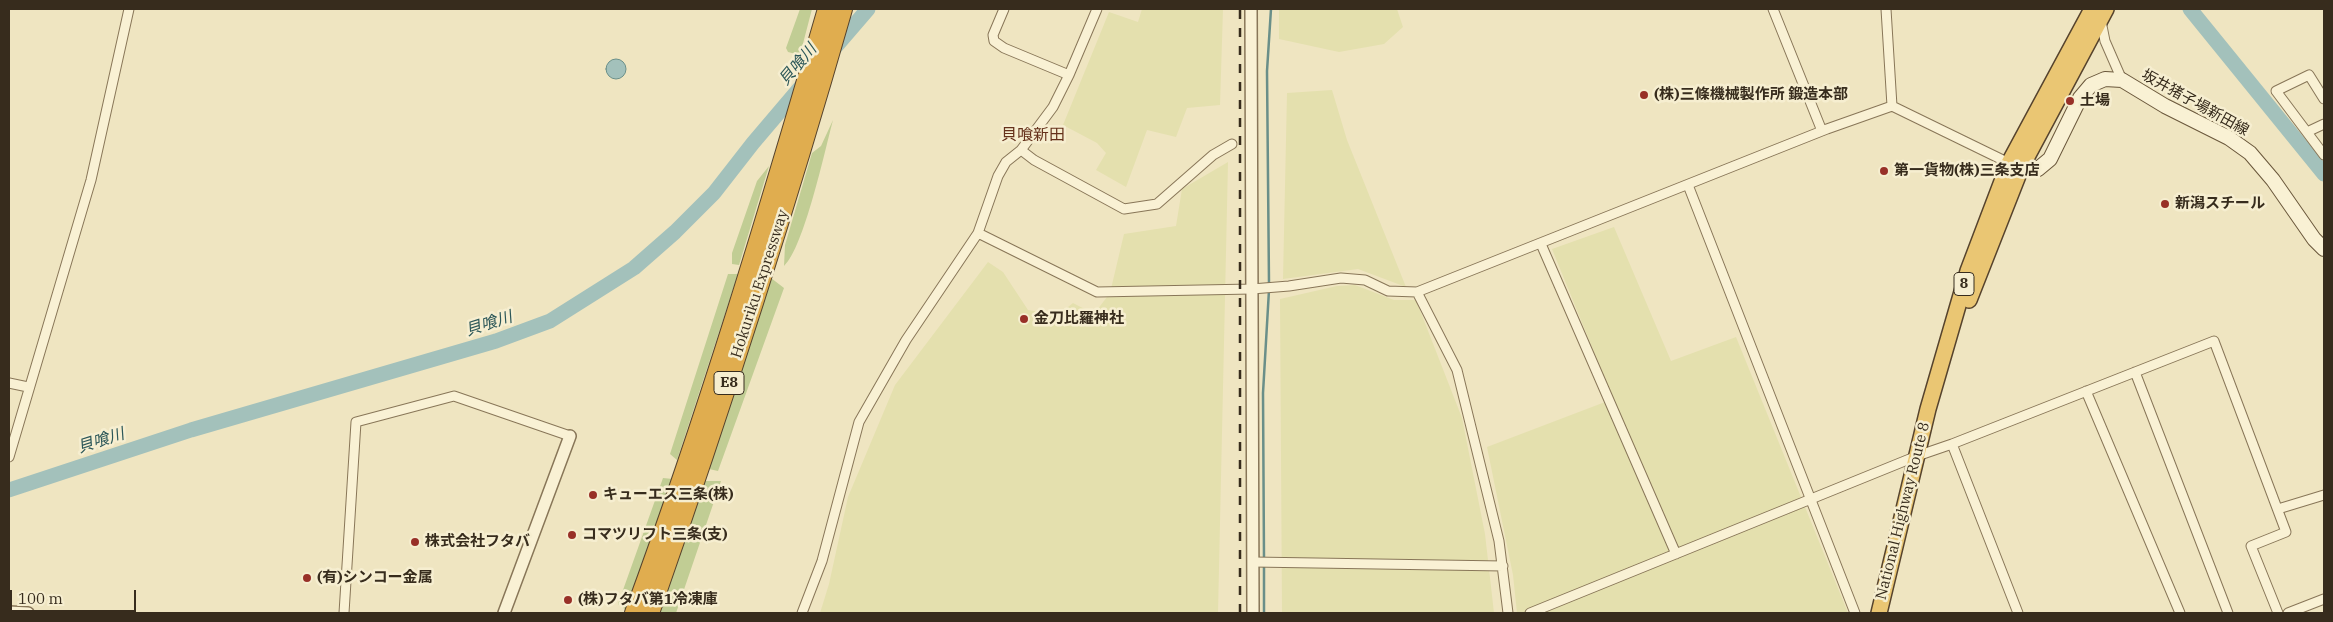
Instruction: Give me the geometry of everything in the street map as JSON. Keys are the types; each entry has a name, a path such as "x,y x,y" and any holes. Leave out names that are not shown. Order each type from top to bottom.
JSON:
{"highway":[{"name":"Hokuriku Expressway","path":"634,613 699,426 777,180 827,9"},
{"name":"Hokuriku Expressway","path":"650,613 723,400 803,150 843,9"},
{"name":"National Highway Route 8","path":"1879,613 1928,409 1968,271 2015,165 2099,12"}],"main road":[{"name":"坂井猪子場新田線","path":"2015,165 2038,169 2050,159 2080,98 2091,85 2105,80 2122,80 2165,106 2229,138 2250,153 2273,180 2314,239 2324,249"}],"street":[{"path":"9,457 28,387 91,180 130,9"},
{"path":"1004,9 993,35 994,41 1004,48 1069,75"},
{"path":"802,613 822,561 859,422 906,340 978,233 998,176 1006,162 1021,150 1053,107 1097,9"},
{"path":"1251,9 1252,289 1256,562 1253,613"},
{"path":"1772,9 1822,131"},
{"path":"1886,9 1892,106"},
{"path":"2099,12 2105,41 2122,80"},
{"path":"2324,99 2309,75 2276,91 2324,155"},
{"path":"978,233 1097,292 1252,289 1341,278 1365,280 1388,291 1417,292 1822,131 1892,106 2015,165"},
{"path":"2307,132 2324,124"},
{"path":"1021,150 1034,160 1124,209 1156,204 1213,155 1232,144"},
{"path":"1688,185 1855,613"},
{"path":"1541,244 1676,554"},
{"path":"1417,292 1457,370 1499,540 1508,613"},
{"path":"1530,613 1917,456 2214,341 2286,532 2251,546 2278,613"},
{"path":"2135,372 2228,613"},
{"path":"9,383 28,387"},
{"path":"2086,391 2180,613"},
{"path":"344,613 356,422 454,396 570,436 504,613"},
{"path":"1952,444 2018,613"},
{"path":"2278,509 2324,495"},
{"path":"1256,562 1503,566"},
{"path":"2288,613 2324,599"},
{"path":"9,612 28,613"}],"shaded area":[{"path":"1142,9 1223,9 1220,105 1187,108 1176,137 1147,130 1126,187 1096,170 1106,153 1097,143 1063,125 1109,12 1138,22"},
{"path":"1279,9 1397,9 1403,27 1384,44 1339,52 1279,39"},
{"path":"1332,90 1347,140 1406,287 1358,269 1283,279 1287,93"},
{"path":"1228,162 1218,613 820,613 829,584 848,497 895,385 988,262 1003,272 1028,310 1058,315 1073,303 1094,314 1110,293 1124,234 1176,226 1182,189"},
{"path":"1614,227 1671,361 1736,337 1848,613 1517,613 1513,575 1487,447 1613,399 1552,249"},
{"path":"1355,285 1394,300 1416,300 1462,418 1485,534 1494,613 1282,613 1280,299 1337,286"}],"green space":[{"path":"800,9 812,9 800,55 788,52 786,48"},
{"path":"833,120 806,220 792,256 784,266 785,245 812,153 821,146"},
{"path":"769,166 739,265 732,264 732,253 757,181"},
{"path":"728,274 738,274 677,460 670,454"},
{"path":"771,278 784,288 718,471 709,469"},
{"path":"663,478 673,479 626,610 618,604"},
{"path":"703,481 721,481 676,613 658,613"}],"water":[{"path":"616,59 623,62 626,69 623,76 616,79 609,76 606,69 609,62"}],"waterway":[{"name":"貝喰川","path":"831,52 868,9"},
{"path":"1269,284 1267,71 1271,9"},
{"path":"2190,9 2324,174"},
{"name":"貝喰川","path":"9,490 191,430 496,341 550,321 634,268 675,232 714,193 804,83"},
{"path":"1264,559 1263,393 1269,290"},
{"path":"1264,565 1264,613"}],"railway":[{"path":"1240,9 1240,613"}],"place":[{"name":"(株)三條機械製作所 鍛造本部","path":"1644,95"},
{"name":"土場","path":"2070,101"},
{"name":"第一貨物(株)三条支店","path":"1884,171"},
{"name":"新潟スチール","path":"2165,204"},
{"name":"金刀比羅神社","path":"1024,319"},
{"name":"キューエス三条(株)","path":"593,495"},
{"name":"コマツリフト三条(支)","path":"572,535"},
{"name":"株式会社フタバ","path":"415,542"},
{"name":"(有)シンコー金属","path":"307,578"},
{"name":"(株)フタバ第1冷凍庫","path":"568,600"}],"district":[{"name":"貝喰新田","path":"1033,135"}]}
